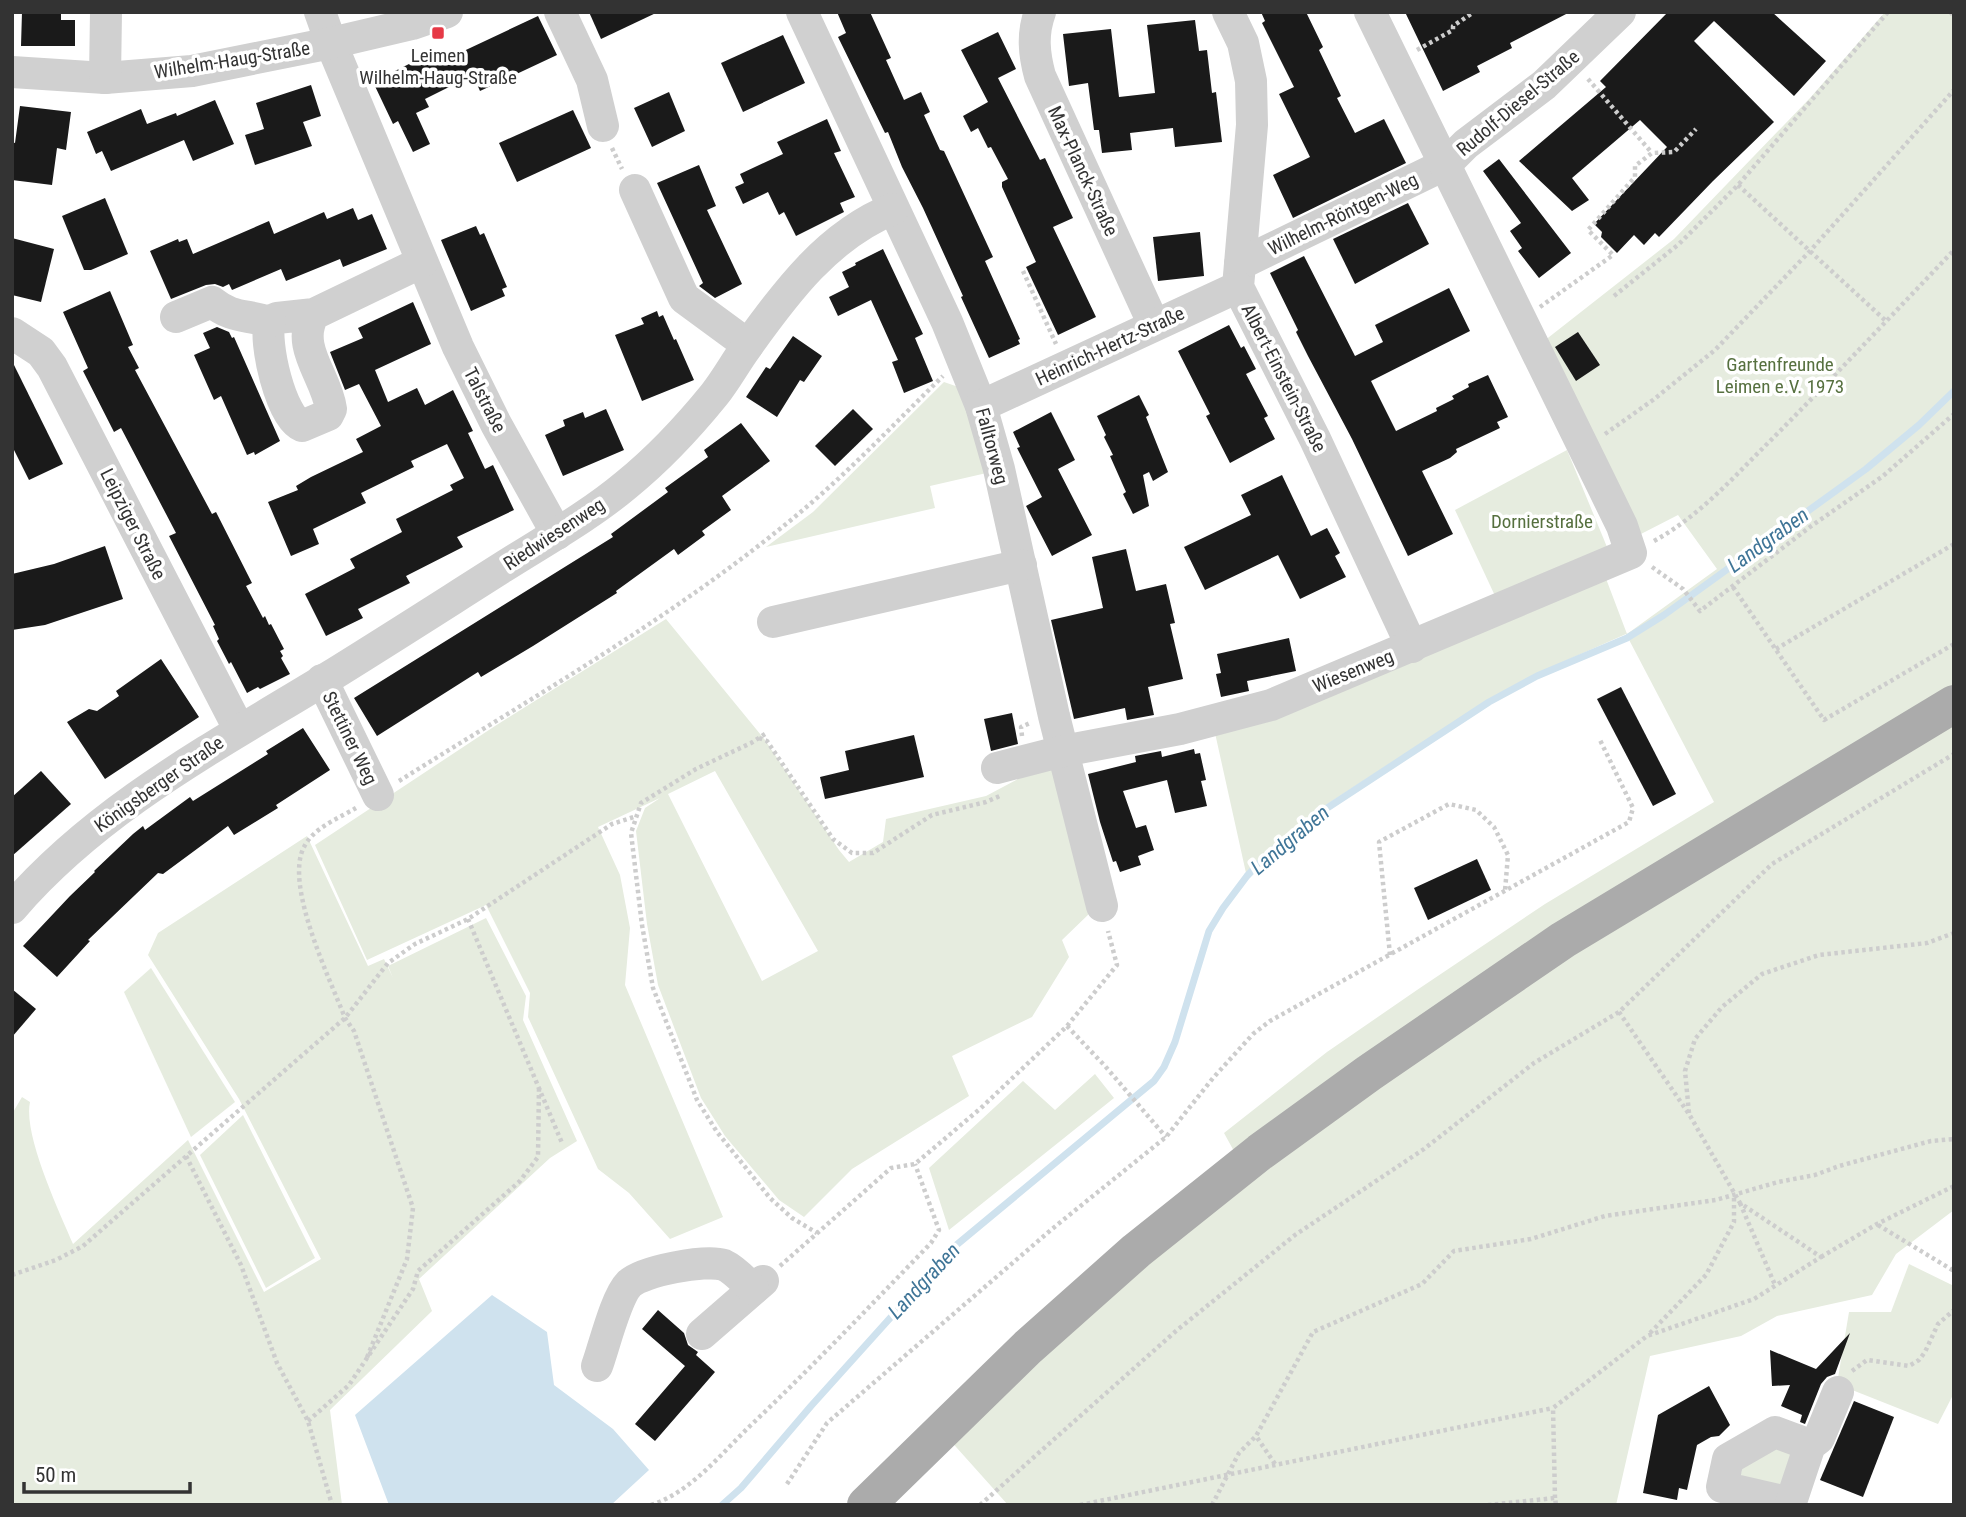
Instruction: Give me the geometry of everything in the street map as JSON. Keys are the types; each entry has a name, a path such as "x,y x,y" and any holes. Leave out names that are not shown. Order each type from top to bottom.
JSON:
{"main road":[{"path":"866,1505 1028,1347 1136,1251 1259,1152 1380,1065 1563,940 1954,704"}],"street":[{"path":"105,78 106,12"},
{"name":"Talstraße","path":"320,12 473,380 557,534"},
{"name":"Wilhelm-Haug-Straße","path":"12,72 105,78 192,71 331,43 412,24 447,12"},
{"path":"560,12 592,80 603,126"},
{"name":"Falltorweg","path":"802,12 962,358 981,406 1102,906"},
{"name":"Max-Planck-Straße","path":"1040,12 1034,41 1040,76 1154,325"},
{"path":"1228,12 1243,43 1251,82 1252,125 1239,275"},
{"path":"1370,12 1585,449 1622,526 1631,553"},
{"name":"Rudolf-Diesel-Straße","path":"1446,164 1466,144 1511,113 1544,85 1620,12"},
{"name":"Wilhelm-Röntgen-Weg","path":"1239,275 1446,164"},
{"path":"635,190 684,298 748,345"},
{"name":"Riedwiesenweg","path":"322,680 557,534 626,485 679,434 714,394 791,289 830,247 870,218 894,209"},
{"path":"176,317 212,302 226,313 270,322 277,318 314,314 422,262"},
{"name":"Heinrich-Hertz-Straße","path":"981,406 1154,325 1239,275"},
{"name":"Albert-Einstein-Straße","path":"1239,275 1412,647"},
{"path":"270,322 268,335 275,378 292,417 302,426 328,415 331,409 309,350 308,331 314,314"},
{"name":"Leipziger Straße","path":"12,333 33,345 52,367 239,729"},
{"name":"Wiesenweg","path":"1002,780 1063,751 1180,729 1271,705 1631,553"},
{"path":"772,622 1021,565"},
{"name":"Königsberger Straße","path":"12,908 63,856 133,799 239,729 322,680"},
{"name":"Stettiner Weg","path":"322,680 378,795"},
{"path":"597,1366 622,1296 628,1285 639,1277 687,1266 719,1264 758,1285 702,1334"},
{"path":"1810,1445 1775,1432 1728,1460 1723,1487 1790,1504 1810,1445 1819,1438 1838,1392"}],"path":[{"path":"1395,62 1453,30 1453,26 1474,12"},
{"path":"1614,296 1679,244 1738,186 1888,12"},
{"path":"1950,12 1954,16"},
{"path":"1571,59 1652,153"},
{"path":"1585,449 1653,400 1715,350 1810,251 1954,90"},
{"path":"603,126 627,181 635,190"},
{"path":"1521,321 1613,255 1588,230 1635,177 1635,166 1652,153 1674,152 1696,129"},
{"path":"1738,186 1886,321"},
{"path":"1954,250 1707,504 1674,530 1631,553 1683,589 1700,611 1810,527 1884,475 1954,414"},
{"path":"1023,271 1067,367"},
{"path":"366,1360 407,1259 413,1208 354,1031 345,1018 309,925 298,876 304,847 320,829 660,616 752,550 822,494 962,358"},
{"path":"1776,649 1954,544"},
{"path":"1732,587 1824,720 1954,644"},
{"path":"765,734 696,769 641,803 631,833 653,988 697,1100 717,1132 770,1198 792,1218 817,1233"},
{"path":"759,738 767,741 833,839 852,853 873,853 932,815 986,802 1002,780"},
{"path":"787,1484 827,1423 1052,1229 1166,1137 1213,1078 1253,1034 1270,1021 1629,822 1633,808 1599,738"},
{"path":"979,1505 1177,1331 1295,1236 1424,1149 1534,1063 1619,1012 1772,864 1954,754"},
{"path":"1390,955 1379,842 1449,804 1476,810 1494,827 1508,855 1505,891"},
{"path":"12,1275 56,1260 83,1246 345,1018 388,963 415,944 468,919 612,824 637,816"},
{"path":"758,1285 891,1168 915,1164 981,1108 1067,1026 1117,965 1102,906"},
{"path":"468,919 562,1143"},
{"path":"1689,1114 1685,1071 1695,1039 1722,1007 1762,974 1819,954 1927,943 1954,933"},
{"path":"1619,1012 1689,1114 1740,1203 1776,1286"},
{"path":"1067,1026 1166,1137"},
{"path":"308,1421 349,1385 413,1289 418,1271 520,1181 538,1157 539,1087"},
{"path":"1212,1505 1226,1474 1239,1453 1256,1436 1313,1332 1422,1284 1454,1251 1531,1239 1605,1216 1716,1200 1931,1141 1954,1139"},
{"path":"186,1156 241,1265 277,1363 308,1421 332,1505"},
{"path":"651,1505 681,1491 701,1474 797,1381 931,1243 939,1230 915,1164"},
{"path":"1647,1336 1754,1299 1877,1224 1954,1186"},
{"path":"1080,1505 1553,1408 1647,1336 1706,1275 1734,1222 1734,1195"},
{"path":"1740,1203 1821,1257"},
{"path":"1877,1224 1954,1271"},
{"path":"1838,1392 1852,1371 1867,1360 1909,1366 1919,1360 1926,1352 1938,1324 1954,1310"},
{"path":"1553,1408 1556,1505"},
{"path":"1256,1436 1275,1464"},
{"path":"1488,1505 1555,1498"}],"green space":[{"name":"Gartenfreunde Leimen e.V. 1973","path":"1885,12 1954,12 1954,688 1235,1153 1224,1133 1327,1052 1545,904 1714,802 1626,634 1538,673 1488,700 1312,814 1246,873 1215,733 1605,576 1627,634 1717,569 1678,515 1639,535 1544,341 1674,239 1810,98"},
{"path":"944,382 967,390 991,472 930,486 935,508 766,547 813,512"},
{"name":"Dornierstraße","path":"1567,450 1607,547 1496,598 1455,510"},
{"path":"666,619 765,740 849,862 883,842 886,819 986,796 1037,769 1053,766 1091,912 1062,940 1069,957 1032,1017 952,1056 969,1096 852,1169 804,1217 779,1200 725,1136 701,1098 658,985 647,924 636,831 645,808 660,798 598,827 620,875 630,928 625,985 723,1217 670,1239 629,1193 598,1169 528,1017 530,993 486,905 367,960 315,845 495,726","holes":["715,771 818,951 762,981 668,794"]},
{"path":"1954,720 1954,1210 1896,1254 1872,1295 1777,1316 1741,1336 1650,1356 1616,1505 1008,1505 948,1438 1072,1324 1335,1112 1539,973"},
{"path":"307,836 368,966 384,959 393,978 388,966 486,918 526,996 523,1020 577,1141 550,1158 419,1279 432,1311 330,1410 342,1505 12,1505 12,1114 22,1097 30,1102 29,1116 37,1153 73,1244 188,1140 264,1292 321,1259 239,1099 148,955 158,933"},
{"path":"151,968 235,1102 191,1137 124,992"},
{"path":"1095,1074 1114,1098 949,1230 929,1168 1023,1081 1055,1110"},
{"path":"243,1115 315,1258 266,1288 200,1155"},
{"path":"1909,1264 1954,1286 1954,1393 1938,1424 1837,1384 1849,1312 1891,1312"},
{"path":"1778,1443 1793,1449 1781,1488 1740,1479 1743,1462"}],"water":[{"path":"492,1295 547,1332 554,1385 613,1429 649,1470 611,1505 389,1505 355,1415"}],"building":[{"path":"22,12 61,12 61,20 75,20 75,46 21,46"},
{"path":"589,12 658,12 601,39"},
{"path":"837,12 870,12 891,58 886,60 904,100 921,92 930,112 924,115 940,150 944,151 993,257 985,261 1020,344 989,358 888,132 885,133 838,37 846,33"},
{"path":"1261,12 1306,12 1323,47 1319,50 1341,96 1337,98 1355,133 1384,119 1406,163 1293,218 1273,175 1310,157 1279,94 1294,87 1262,23 1265,21"},
{"path":"1405,12 1570,12 1510,43 1512,48 1477,66 1480,72 1443,91"},
{"path":"1668,12 1772,12 1826,61 1794,96 1714,21 1694,41 1774,122 1659,237 1655,233 1644,245 1634,235 1617,253 1601,237 1602,232 1594,224 1667,147 1640,120 1572,178 1589,200 1572,211 1519,161 1606,87 1600,81"},
{"path":"538,16 557,55 480,91 473,75 425,99 429,107 416,113 430,144 413,152 398,121 393,124 373,82 431,53 436,64"},
{"path":"1195,20 1199,51 1207,50 1212,93 1216,92 1222,142 1175,147 1173,128 1130,133 1132,150 1102,153 1099,130 1094,130 1088,83 1069,86 1063,34 1111,29 1119,97 1155,93 1147,25"},
{"path":"998,32 1016,69 998,78 1040,160 1045,158 1073,218 1053,227 1096,317 1058,335 1026,267 1036,262 1002,187 1002,182 1008,179 978,128 971,132 963,116 988,102 961,50"},
{"path":"783,35 805,83 743,112 721,63"},
{"path":"311,85 321,116 303,122 312,146 255,165 245,135 264,129 256,103"},
{"path":"669,92 685,131 652,147 634,108"},
{"path":"215,100 234,144 193,161 184,140 111,171 102,151 96,154 87,132 141,109 147,124 176,113 177,116"},
{"path":"20,106 71,112 66,150 57,148 52,185 12,180 12,142 15,143"},
{"path":"573,110 591,148 517,182 499,143"},
{"path":"827,119 841,151 834,153 855,197 840,203 844,212 796,236 784,212 779,215 768,192 743,204 735,187 744,183 740,174 783,154 777,142"},
{"path":"1499,159 1571,253 1539,278 1518,251 1522,248 1510,231 1521,223 1483,171"},
{"path":"699,165 716,206 707,210 742,284 715,298 699,286 703,283 657,183"},
{"path":"105,198 128,254 91,270 84,270 62,216"},
{"path":"1408,203 1429,244 1355,284 1333,239"},
{"path":"353,208 358,220 372,214 387,249 343,267 340,259 286,281 281,269 232,290 229,284 223,287 206,285 171,299 150,251 178,239 179,242 187,239 193,254 269,221 274,234 324,212 327,219"},
{"path":"476,226 480,235 484,233 507,287 502,289 505,296 471,311 441,240"},
{"path":"1200,232 1204,276 1158,281 1153,237"},
{"path":"12,238 54,249 41,302 12,295"},
{"path":"883,249 923,334 915,338 933,381 904,393 892,362 898,360 871,300 838,316 829,297 849,287 842,272"},
{"path":"1304,256 1355,356 1383,342 1375,325 1449,288 1470,331 1371,381 1396,431 1437,411 1436,408 1454,399 1452,396 1469,387 1468,384 1488,375 1508,417 1497,422 1500,428 1456,449 1457,452 1450,458 1422,471 1453,534 1408,556 1352,439 1296,332 1298,330 1270,273"},
{"path":"110,291 133,345 128,347 139,368 135,370 212,514 216,512 252,583 246,586 284,649 280,651 283,656 281,658 290,674 260,689 258,687 247,693 231,662 229,664 217,641 219,639 213,626 215,625 169,536 176,533 121,428 114,432 83,371 88,368 63,312"},
{"path":"413,302 431,344 375,370 388,402 417,388 425,405 453,390 473,431 468,433 485,469 493,465 514,510 457,537 463,547 406,576 410,583 358,609 363,618 326,636 305,594 355,568 350,559 402,532 396,519 453,490 450,485 464,478 447,444 411,461 414,467 361,493 366,503 313,529 319,544 291,556 268,502 298,490 296,486 311,477 363,452 356,439 381,426 359,384 345,390 330,352 363,338 358,328"},
{"path":"657,311 659,317 663,315 674,340 676,339 694,380 642,401 615,335 644,324 641,318"},
{"path":"1229,325 1256,369 1246,374 1268,416 1264,418 1275,439 1230,463 1206,416 1210,414 1178,351"},
{"path":"217,327 234,337 280,441 255,455 254,452 247,455 221,396 214,400 194,355 210,348 203,333"},
{"path":"1578,332 1600,365 1576,381 1555,347"},
{"path":"793,336 822,356 804,382 800,380 777,417 746,397 766,367 770,369"},
{"path":"12,361 63,464 29,480 12,446"},
{"path":"1139,395 1149,415 1146,417 1168,472 1153,481 1149,472 1143,475 1149,506 1133,514 1123,494 1126,492 1110,456 1113,455 1097,416"},
{"path":"606,409 624,450 563,476 545,435 565,426 563,420 583,412 585,418"},
{"path":"853,409 873,429 835,466 815,446"},
{"path":"1051,412 1075,460 1058,469 1092,535 1052,556 1026,506 1042,497 1017,448 1020,447 1013,432"},
{"path":"741,423 770,461 722,496 731,510 702,531 705,535 678,555 674,549 616,591 617,593 533,646 481,677 478,672 377,736 354,698 613,537 611,534 668,492 665,488 708,457 704,450"},
{"path":"1282,475 1311,536 1327,528 1340,553 1335,556 1346,577 1300,599 1278,555 1205,590 1184,547 1251,515 1241,495"},
{"path":"105,546 123,599 45,625 12,630 12,574 54,564"},
{"path":"1126,549 1136,591 1166,584 1175,623 1170,624 1183,679 1148,687 1154,715 1127,720 1125,708 1074,719 1051,620 1103,608 1092,557"},
{"path":"1289,638 1296,671 1247,681 1249,691 1221,697 1216,674 1221,673 1217,654"},
{"path":"161,659 199,717 105,779 67,722 89,709 97,711 119,696 116,691"},
{"path":"1621,687 1676,794 1653,806 1597,699"},
{"path":"1012,713 1018,744 991,751 984,719"},
{"path":"303,728 330,770 276,805 278,808 234,835 228,826 163,874 158,873 88,940 90,941 57,977 23,946 94,871 143,826 145,830 190,797 193,801 268,754 266,751"},
{"path":"914,735 924,777 825,799 820,777 849,770 845,751"},
{"path":"1194,749 1195,754 1200,753 1206,780 1201,781 1207,806 1175,813 1167,780 1123,791 1136,828 1146,825 1154,850 1138,856 1141,865 1120,872 1116,861 1113,862 1088,774 1136,762 1135,756 1161,751 1162,757"},
{"path":"41,771 71,804 12,856 12,797"},
{"path":"1477,859 1491,890 1428,920 1414,888"},
{"path":"12,989 36,1009 12,1037"},
{"path":"658,1310 684,1333 688,1345 698,1352 696,1355 715,1372 655,1441 635,1424 685,1366 642,1329"},
{"path":"1850,1333 1835,1374 1827,1377 1821,1384 1805,1424 1800,1422 1802,1415 1781,1406 1790,1385 1772,1386 1770,1350 1816,1369"},
{"path":"1709,1386 1730,1425 1719,1436 1711,1437 1697,1445 1687,1490 1679,1488 1677,1500 1643,1493 1658,1415"},
{"path":"1854,1401 1894,1417 1863,1497 1820,1480"}],"waterway":[{"name":"Landgraben","path":"722,1505 741,1488 954,1247 1154,1081 1164,1067 1175,1042 1209,931 1247,876 1269,853 1315,816 1489,702 1537,676 1627,638 1664,615 1866,469 1919,425 1954,391"}],"place":[{"name":"Leimen Wilhelm-Haug-Straße","path":"438,33"}]}
